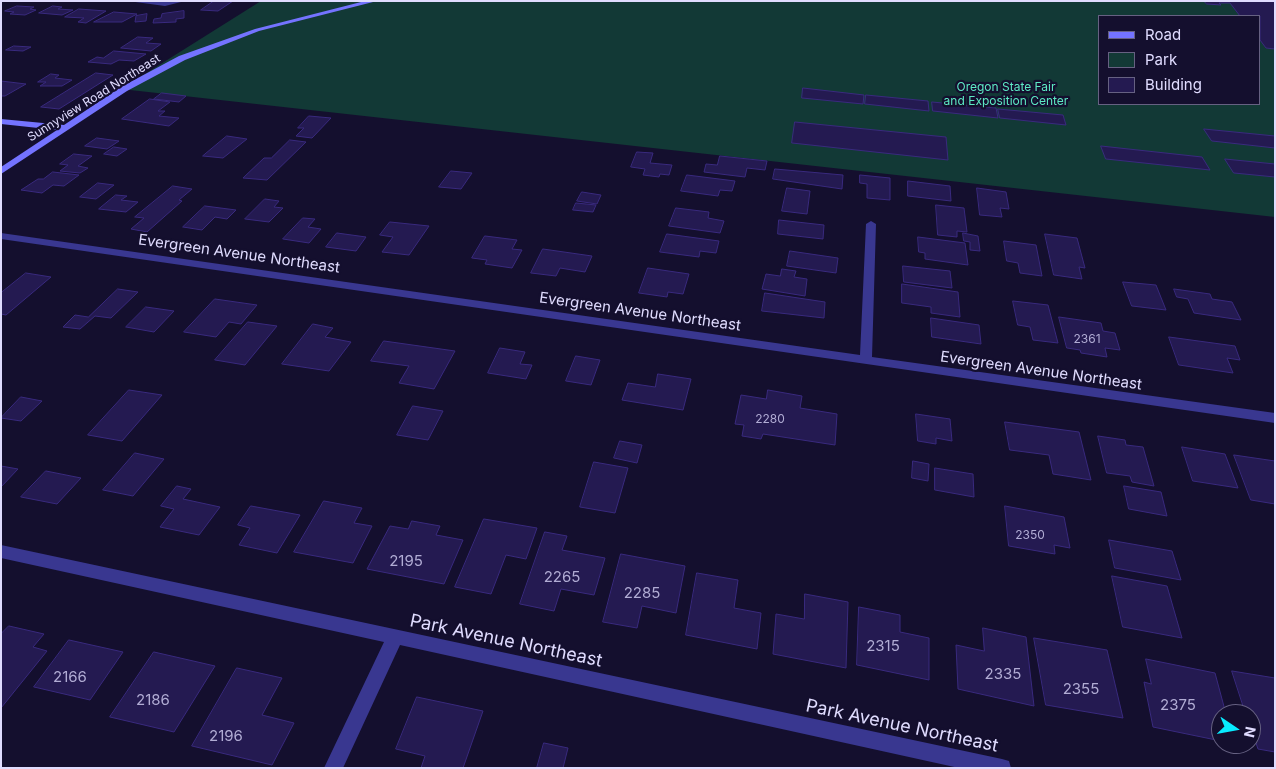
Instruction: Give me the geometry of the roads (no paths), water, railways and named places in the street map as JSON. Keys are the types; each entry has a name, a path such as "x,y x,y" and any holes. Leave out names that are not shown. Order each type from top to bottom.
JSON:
{"main road":[{"name":"Sunnyview Road Northeast","path":"1,171 143,78 200,50 257,30 374,1"},
{"path":"1,121 66,128"}],"street":[{"path":"131,1 165,4 182,1"},
{"path":"866,360 871,224"},
{"name":"Evergreen Avenue Northeast","path":"1,236 240,268 1013,383 1275,418"},
{"name":"Park Avenue Northeast","path":"1,551 996,767"},
{"path":"333,768 395,637"}],"park label":[{"name":"Oregon State Fair and Exposition Center","path":"1006,94"}]}
